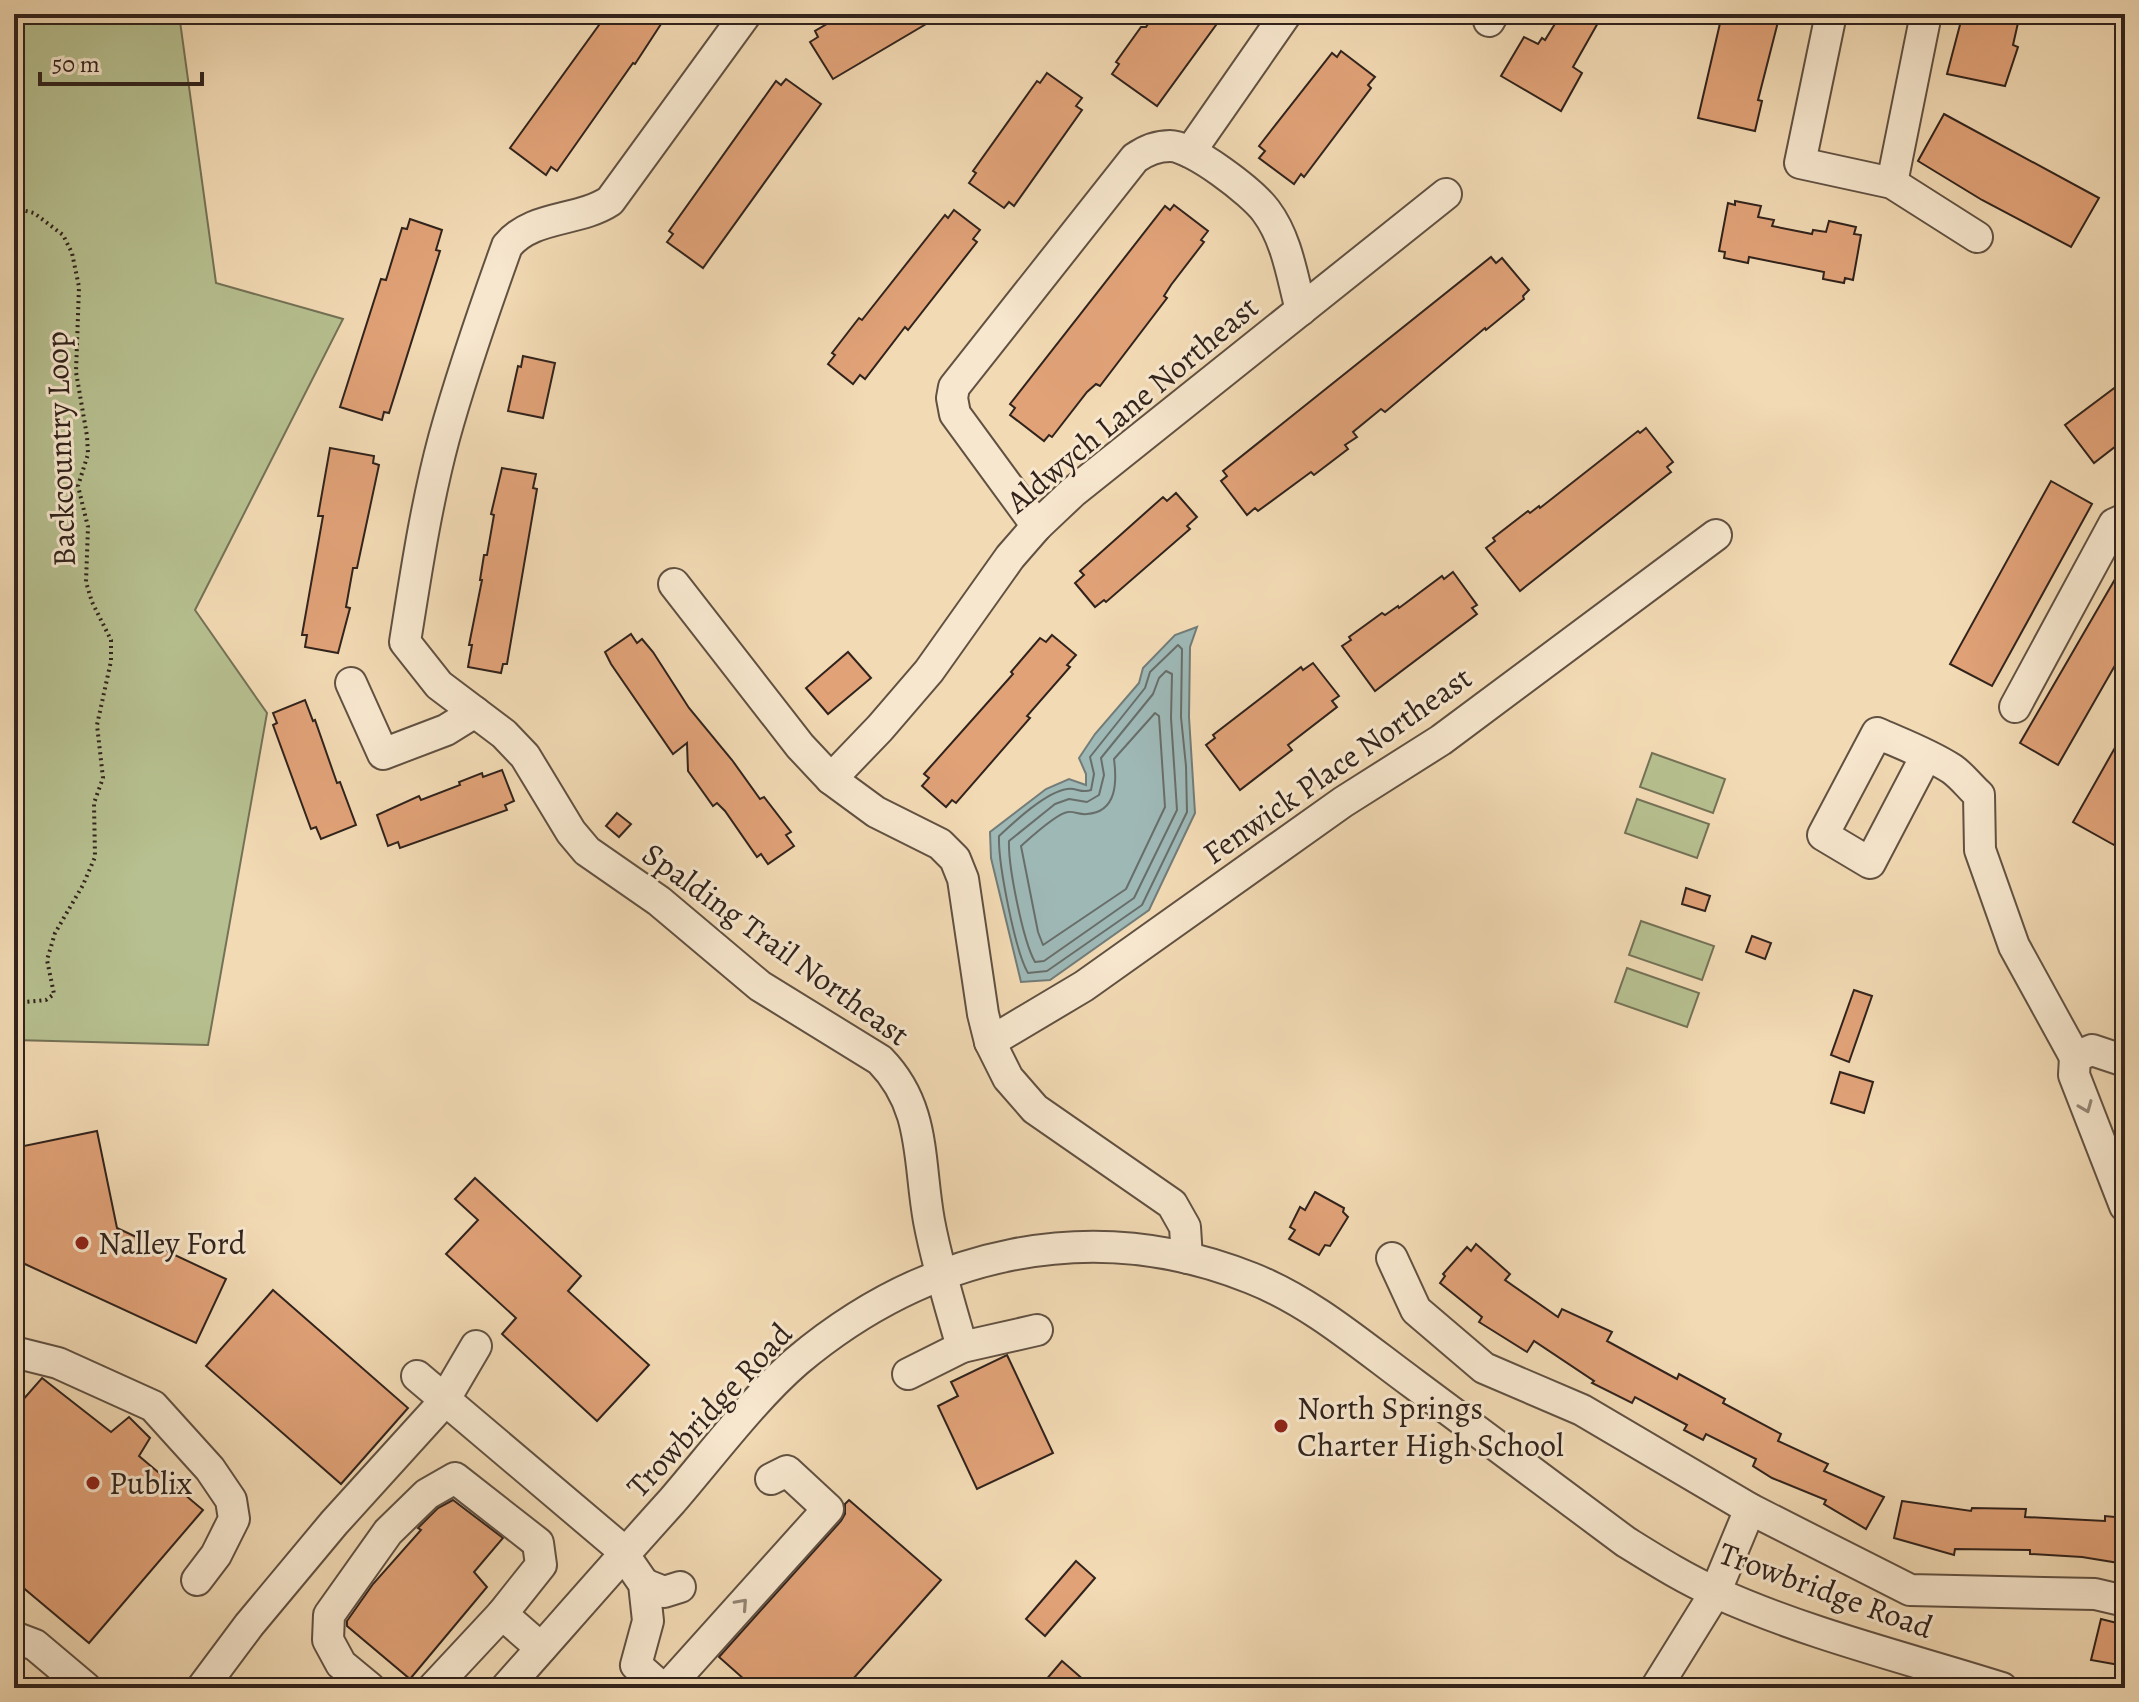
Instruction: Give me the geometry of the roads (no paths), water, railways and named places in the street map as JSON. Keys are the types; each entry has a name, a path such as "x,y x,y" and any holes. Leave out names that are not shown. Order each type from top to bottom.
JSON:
{"street":[{"name":"Spalding Trail Northeast","path":"746,14 610,201 595,211 526,229 507,246 472,341 444,440 421,540 405,642 439,685 504,734 525,756 571,832 587,851 659,901 760,986 880,1060 895,1076 906,1092 915,1120 930,1222 962,1347"},
{"path":"1037,526 955,414 952,398 954,387 1135,158 1146,151 1168,146 1190,152 1286,14"},
{"path":"1831,14 1800,163 1892,183 1977,237"},
{"path":"1892,183 1926,14"},
{"name":"Aldwych Lane Northeast","path":"1190,152 1241,185 1266,211 1284,245 1301,310"},
{"name":"Aldwych Lane Northeast","path":"831,779 929,671 1010,557 1037,526 1073,492 1446,194"},
{"path":"2015,707 2114,524 2125,519"},
{"name":"Fenwick Place Northeast","path":"990,1042 1084,986 1343,802 1441,740 1716,535"},
{"path":"674,584 800,746 831,779 876,812 940,844 955,859 963,879 983,1014 990,1042 1008,1078 1035,1109 1172,1204 1185,1227 1187,1258"},
{"path":"351,683 383,754 446,730 475,712"},
{"path":"1926,756 1953,770 1979,795 1980,850 2014,946 2075,1057 2074,1075 2125,1206"},
{"path":"2075,1057 2092,1050 2125,1061"},
{"name":"Trowbridge Road","path":"506,1688 795,1363 856,1316 942,1273 1002,1256 1060,1248 1125,1248 1187,1258 1252,1279 1317,1312 1626,1542 1715,1593 1782,1620 2002,1688"},
{"path":"1392,1258 1416,1310 1484,1368 1582,1410 1750,1509 1910,1590 2095,1594 2125,1601"},
{"path":"908,1374 962,1347 1037,1330"},
{"path":"202,1688 249,1625 334,1523 445,1399 476,1346"},
{"path":"14,1352 58,1363 153,1406 210,1469 231,1500 234,1519 216,1555 197,1580"},
{"path":"417,1376 625,1554 644,1584 648,1621 636,1665 664,1688 828,1509 787,1471 771,1479"},
{"path":"370,1688 341,1664 328,1640 329,1615 388,1532 427,1494 455,1478 538,1543 541,1565 502,1614 433,1688"},
{"path":"1656,1688 1715,1593 1750,1509"},
{"path":"644,1584 664,1592 680,1587"},
{"path":"502,1614 541,1648"},
{"path":"14,1637 35,1645 86,1688"}],"water":[{"path":"1197,627 1190,647 1189,717 1195,813 1149,910 1050,980 1021,982 991,858 990,832 1046,789 1069,779 1086,785 1086,774 1079,758 1095,734 1139,683 1143,668 1175,635"}],"place":[{"name":"Nalley Ford","path":"82,1243"},
{"name":"North Springs Charter High School","path":"1281,1426"},
{"name":"Publix","path":"93,1483"}]}
